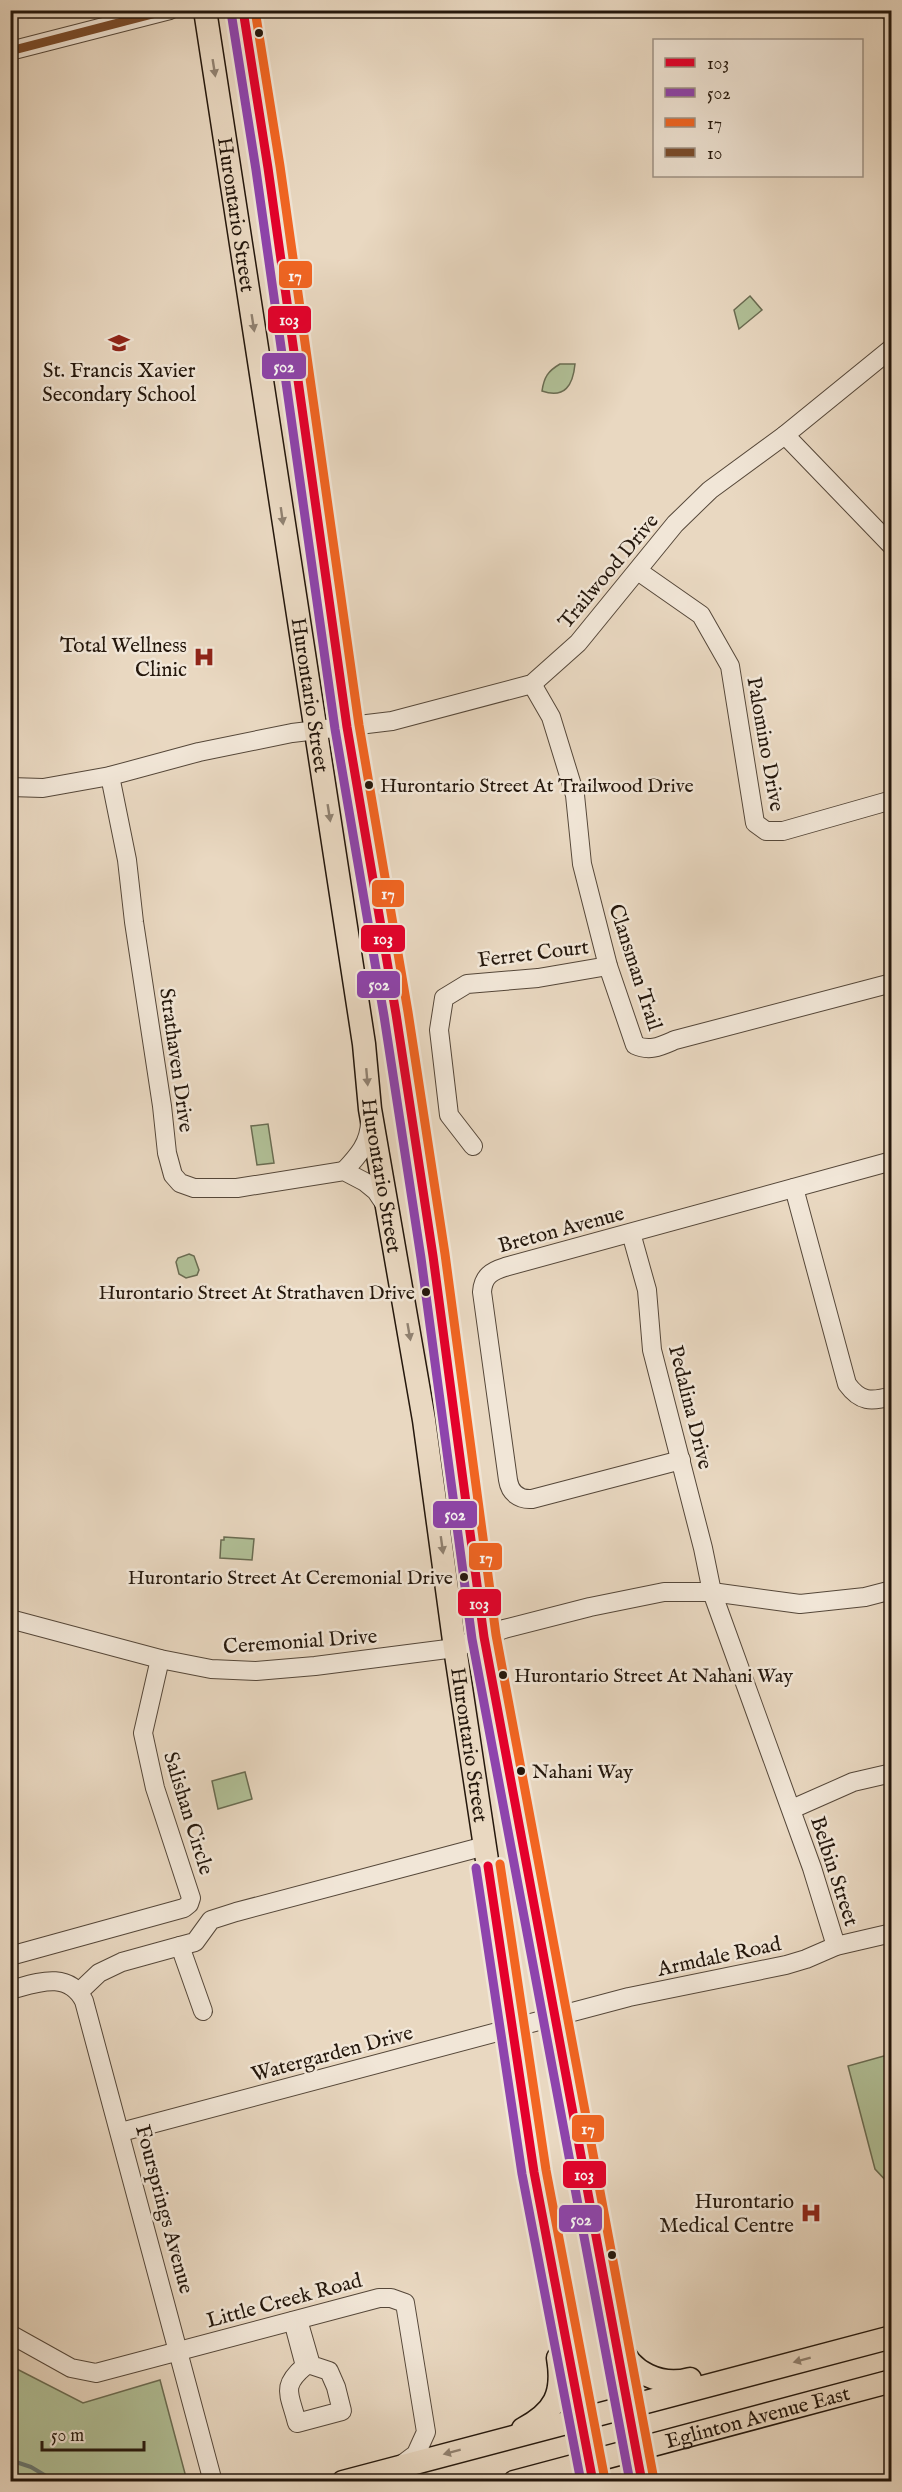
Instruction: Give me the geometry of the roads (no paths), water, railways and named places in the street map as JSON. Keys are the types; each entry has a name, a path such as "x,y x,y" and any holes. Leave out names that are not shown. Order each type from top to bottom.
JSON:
{"main road":[{"name":"Hurontario Street","path":"205,10 364,1044 370,1109 424,1420 455,1647 534,2172 591,2472"},
{"name":"Hurontario Street","path":"243,10 268,168 347,727 396,1014 433,1256 484,1637 642,2481"},
{"path":"608,2303 623,2353 633,2365 653,2378 665,2382 685,2381 730,2368 753,2373"},
{"path":"343,2481 506,2438 543,2417 557,2398 560,2386 560,2370 555,2346 564,2326"},
{"name":"Eglinton Avenue East","path":"506,2438 891,2337"},
{"name":"Eglinton Avenue East","path":"514,2481 591,2472 636,2449 891,2381"}],"street":[{"path":"10,51 170,10"},
{"name":"Trailwood Drive","path":"10,787 43,788 110,776 199,752 315,730 411,717 532,684 578,643 675,524 710,490 785,435 891,348"},
{"path":"785,435 891,546"},
{"name":"Palomino Drive","path":"638,571 700,615 730,666 755,823 766,831 783,831 891,800"},
{"name":"Clansman Trail","path":"532,684 551,717 575,795 582,864 608,966 635,1045 645,1050 891,983"},
{"name":"Strathaven Drive","path":"110,776 127,860 167,1153 172,1175 180,1183 194,1188 237,1188 344,1171"},
{"name":"Ferret Court","path":"473,1146 449,1115 439,1030 444,998 467,984 538,978 608,966"},
{"path":"370,1109 370,1135 362,1151 344,1171 365,1182 376,1191 388,1208"},
{"name":"Breton Avenue","path":"681,1460 532,1499 518,1496 509,1485 482,1292 484,1280 496,1270 891,1161"},
{"path":"794,1188 847,1384 855,1395 866,1400 891,1396"},
{"name":"Pedalina Drive","path":"631,1233 647,1290 652,1350 712,1592 792,1809"},
{"path":"484,1637 504,1629 634,1597 664,1592 712,1592 801,1604 865,1597 891,1590"},
{"name":"Ceremonial Drive","path":"10,1619 160,1659 211,1669 256,1671 315,1666 455,1647 484,1637"},
{"name":"Salishan Circle","path":"10,1956 184,1908 189,1904 191,1898 155,1788 143,1733 160,1659"},
{"path":"792,1809 854,1782 891,1773"},
{"name":"Belbin Street","path":"792,1809 836,1946"},
{"path":"10,1990 49,1980 62,1981 77,1989 99,1973 122,1962 195,1942 211,1920 228,1914 485,1846"},
{"name":"Armdale Road","path":"555,2018 630,1998 786,1965 836,1946 891,1933"},
{"path":"180,1946 203,2011"},
{"name":"Foursprings Avenue","path":"77,1989 86,2007 121,2132 213,2481"},
{"name":"Watergarden Drive","path":"121,2132 555,2018"},
{"name":"Little Creek Road","path":"10,2334 70,2368 90,2373 109,2370 379,2298 391,2298 405,2303 426,2432 416,2454 398,2467"},
{"path":"295,2320 311,2364 329,2371 342,2410 297,2423 289,2389 291,2378 305,2366 295,2320"}],"waterway":[{"path":"10,2460 31,2467 56,2482"}],"place":[{"name":"St. Francis Xavier Secondary School","path":"119,343"},
{"name":"Total Wellness Clinic","path":"204,657"},
{"name":"Hurontario Street At Trailwood Drive","path":"369,785"},
{"name":"Hurontario Street At Strathaven Drive","path":"426,1292"},
{"name":"Hurontario Street At Ceremonial Drive","path":"464,1577"},
{"name":"Hurontario Street At Nahani Way","path":"503,1675"},
{"name":"Nahani Way","path":"521,1771"},
{"name":"Hurontario Medical Centre","path":"811,2213"}]}
